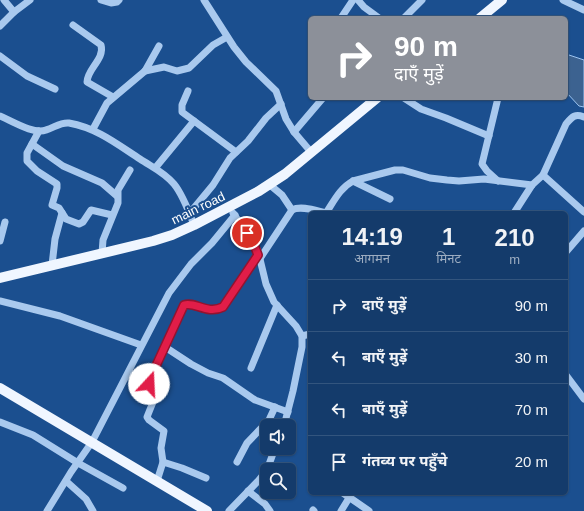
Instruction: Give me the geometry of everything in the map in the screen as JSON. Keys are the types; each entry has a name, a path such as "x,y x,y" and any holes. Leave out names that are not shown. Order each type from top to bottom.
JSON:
{"main road":[{"path":"482,16 502,0"},
{"name":"main road","path":"0,278 159,239 232,211 285,174 375,100"},
{"path":"0,388 207,511"}],"street":[{"path":"4,0 14,12"},
{"path":"0,26 14,12 30,0"},
{"path":"101,0 111,3 119,0"},
{"path":"204,0 227,37 246,62 276,91 286,119 294,132 311,152"},
{"path":"342,16 353,0"},
{"path":"358,0 364,7 376,16"},
{"path":"406,16 422,0"},
{"path":"564,0 584,10"},
{"path":"73,25 101,45 102,48 100,56 87,77 87,82 113,97"},
{"path":"145,71 164,67 177,71 190,68 213,45 227,37"},
{"path":"93,129 102,110 113,97 145,71 159,46"},
{"path":"0,56 27,76 55,89"},
{"path":"188,92 182,104 182,112 236,152"},
{"path":"294,132 321,100"},
{"path":"407,100 421,109 489,136"},
{"path":"498,100 482,164 498,181"},
{"path":"189,214 213,185 230,158 248,141 266,118 280,104"},
{"path":"515,211 532,184 543,175 566,124 574,115 584,117"},
{"path":"0,116 29,129 46,131 63,123 93,129 110,138 167,176 175,186 194,226"},
{"path":"156,168 194,121"},
{"path":"39,131 27,153 27,161 37,171 57,184 58,188 52,204 59,208 66,219 79,224 83,222 91,210 112,215"},
{"path":"32,144 63,166 102,183 117,196"},
{"path":"102,253 103,240 118,203 118,190 130,170"},
{"path":"327,211 342,190 353,181 395,170 403,170 430,178 447,180 459,181 484,179 532,184"},
{"path":"543,175 582,207"},
{"path":"353,181 390,200"},
{"path":"270,184 282,195 292,210"},
{"path":"157,481 163,462 161,448 164,431 147,417 155,397 149,381 184,305 188,304 207,310 218,310 223,307 292,210 295,208 303,208 317,211"},
{"path":"47,511 92,442 172,288 191,264 212,243 232,211 253,242 266,284 274,302 296,326 302,336 302,347 286,419"},
{"path":"52,265 55,239 62,213"},
{"path":"0,241 5,222"},
{"path":"568,250 584,231"},
{"path":"0,301 60,316 141,346"},
{"path":"251,368 277,305"},
{"path":"302,336 308,334"},
{"path":"165,347 191,364 208,373 223,378 255,400 288,412"},
{"path":"568,378 584,399"},
{"path":"236,462 247,443 269,420 275,407"},
{"path":"0,422 33,435 78,463 123,488"},
{"path":"229,511 266,470 272,455"},
{"path":"163,462 206,478"},
{"path":"66,481 86,499 93,511"},
{"path":"248,491 265,504 270,511"},
{"path":"341,511 346,495 368,511"}],"water":[{"path":"568,55 584,60 584,107 579,106 568,94"}],"route":[{"path":"149,384 149,381 184,305 188,304 207,310 218,310 223,307 243,279 258,255 258,251 247,233"}]}
